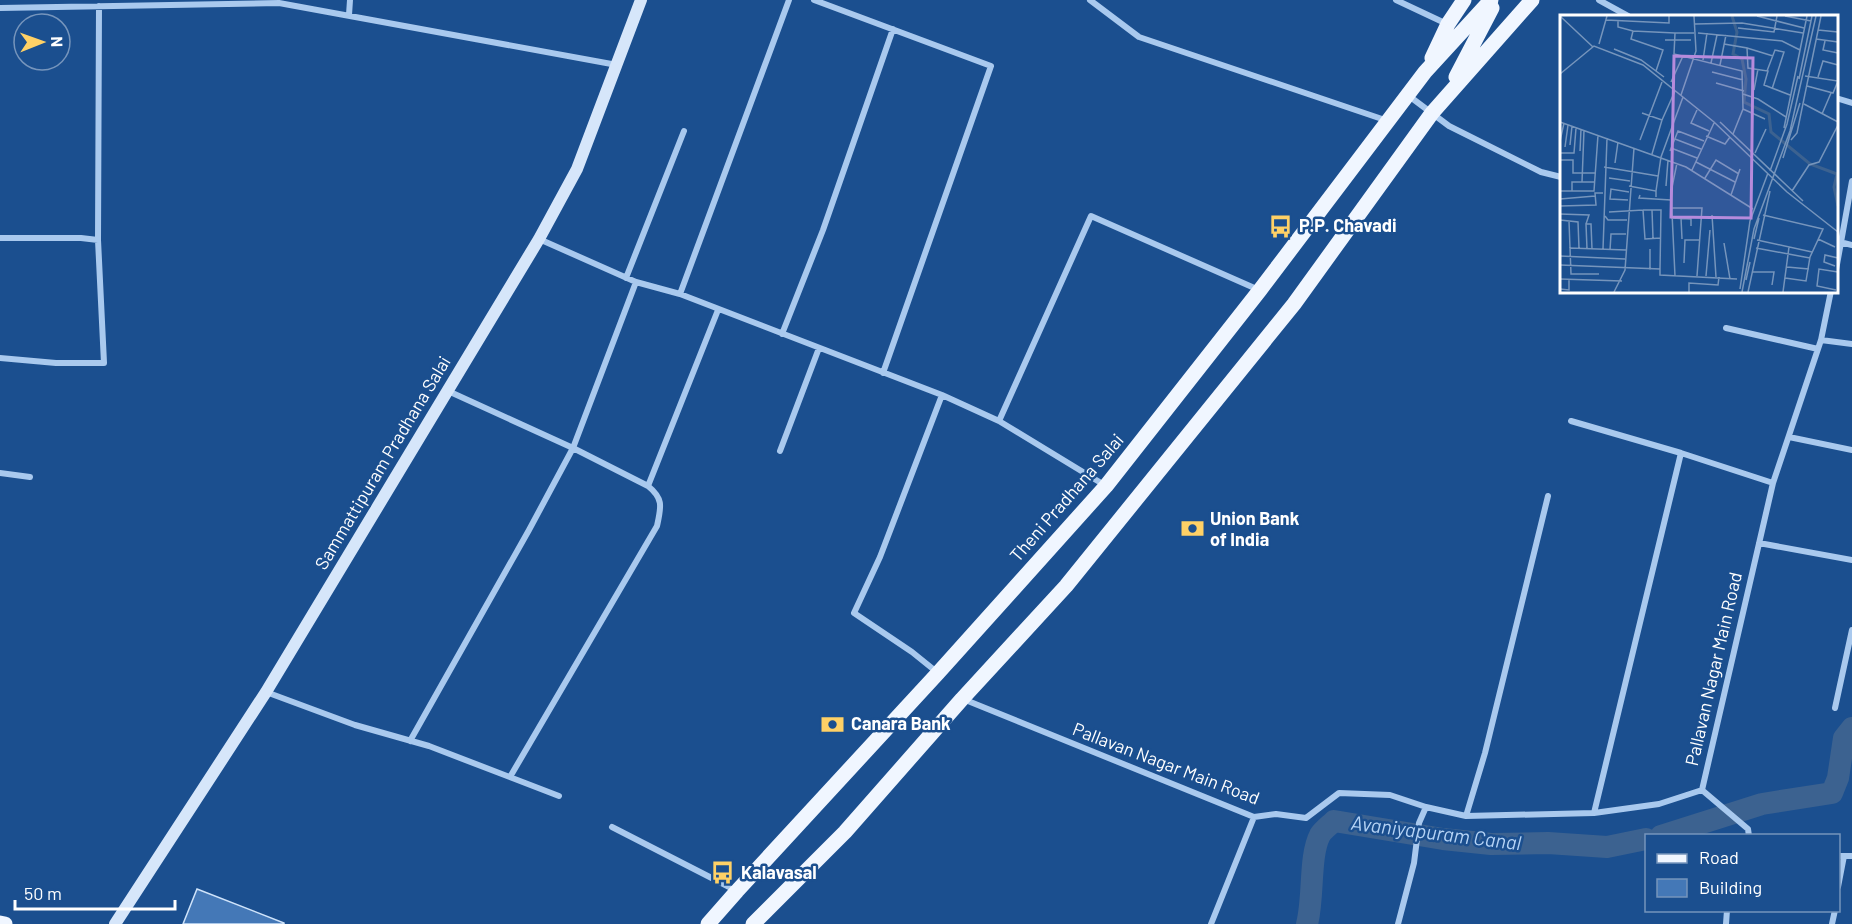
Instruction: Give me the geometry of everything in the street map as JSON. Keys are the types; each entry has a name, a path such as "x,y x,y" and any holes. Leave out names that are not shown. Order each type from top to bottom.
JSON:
{"main road":[{"name":"Theni Pradhana Salai","path":"1425,72 1448,24 1464,0"},
{"name":"Theni Pradhana Salai","path":"708,924 1106,486 1260,290 1425,72 1491,0"},
{"path":"1445,98 1496,0"},
{"path":"753,924 845,832 962,699 1066,586 1294,304 1432,113 1532,0"},
{"path":"0,923 4,924"}],"street":[{"path":"349,15 350,0"},
{"name":"Sammattipuram Pradhana Salai","path":"115,924 266,692 539,239 577,169 641,0"},
{"path":"680,294 789,0"},
{"path":"814,0 991,66 883,373"},
{"path":"1090,0 1139,37 1388,121"},
{"path":"1395,0 1448,24"},
{"path":"1599,0 1626,15"},
{"path":"0,8 196,2 279,3 617,65"},
{"path":"0,357 56,363 104,363 99,240 99,6"},
{"path":"782,334 823,230 893,29"},
{"path":"1408,96 1449,126 1541,172 1560,177"},
{"path":"1837,98 1852,103"},
{"path":"627,278 684,131"},
{"path":"1852,181 1838,242 1852,245"},
{"path":"999,421 1091,216 1260,290"},
{"path":"0,238 81,237 99,240"},
{"path":"539,239 636,282 680,294 942,395 999,421 1106,486"},
{"path":"410,741 573,448 636,282"},
{"name":"Pallavan Nagar Main Road","path":"962,699 1254,817 1276,814 1306,818 1339,793 1390,795 1426,807 1466,816 1594,813 1659,804 1702,790 1773,483 1821,340 1831,292"},
{"path":"648,486 718,310"},
{"path":"1726,328 1818,349"},
{"path":"1821,340 1852,344"},
{"path":"780,451 819,348"},
{"path":"447,391 573,448 648,486 657,494 661,506 657,526 510,777"},
{"path":"938,673 912,652 854,613 880,557 942,395"},
{"path":"1571,421 1773,483"},
{"path":"1789,437 1852,450"},
{"path":"1594,813 1681,453"},
{"path":"0,473 30,477"},
{"path":"1466,816 1485,753 1548,496"},
{"path":"1759,543 1852,560"},
{"path":"1835,708 1852,630"},
{"path":"266,692 355,725 410,741 559,796"},
{"path":"1702,790 1715,799 1748,832"},
{"path":"1398,924 1414,863 1419,823 1426,807"},
{"path":"1211,924 1254,817"},
{"path":"612,827 736,891"},
{"path":"1840,872 1841,856 1852,856"}],"building":[{"path":"197,889 284,923 284,924 183,924"}],"waterway":[{"name":"Avaniyapuram Canal","path":"1667,834 1762,804 1832,793 1838,778 1844,738 1852,728"},
{"name":"Avaniyapuram Canal","path":"1307,924 1314,854 1321,833 1334,821 1443,839 1491,844 1548,843 1607,847 1645,839"}],"place":[{"name":"P.P. Chavadi","path":"1281,226"},
{"name":"Union Bank of India","path":"1192,529"},
{"name":"Canara Bank","path":"833,724"},
{"name":"Kalavasal","path":"723,873"}]}
